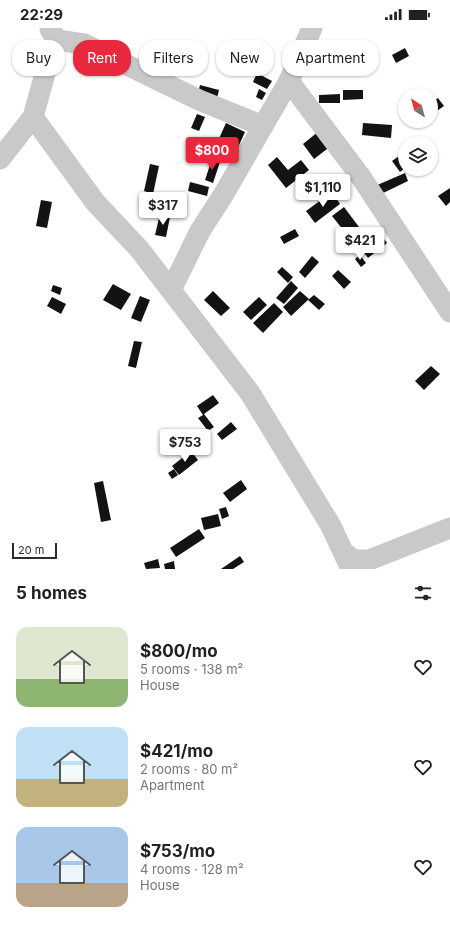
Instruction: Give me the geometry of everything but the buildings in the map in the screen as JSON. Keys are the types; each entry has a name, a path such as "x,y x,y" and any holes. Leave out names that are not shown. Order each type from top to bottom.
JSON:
{"street":[{"path":"171,290 200,231 288,81 315,29"},
{"path":"0,159 32,117 49,58 53,34 84,44 199,100 262,126"},
{"path":"288,81 361,177 450,312"},
{"path":"32,117 95,202 125,233 250,393 328,520 348,562 354,560 369,560 450,528"}]}
